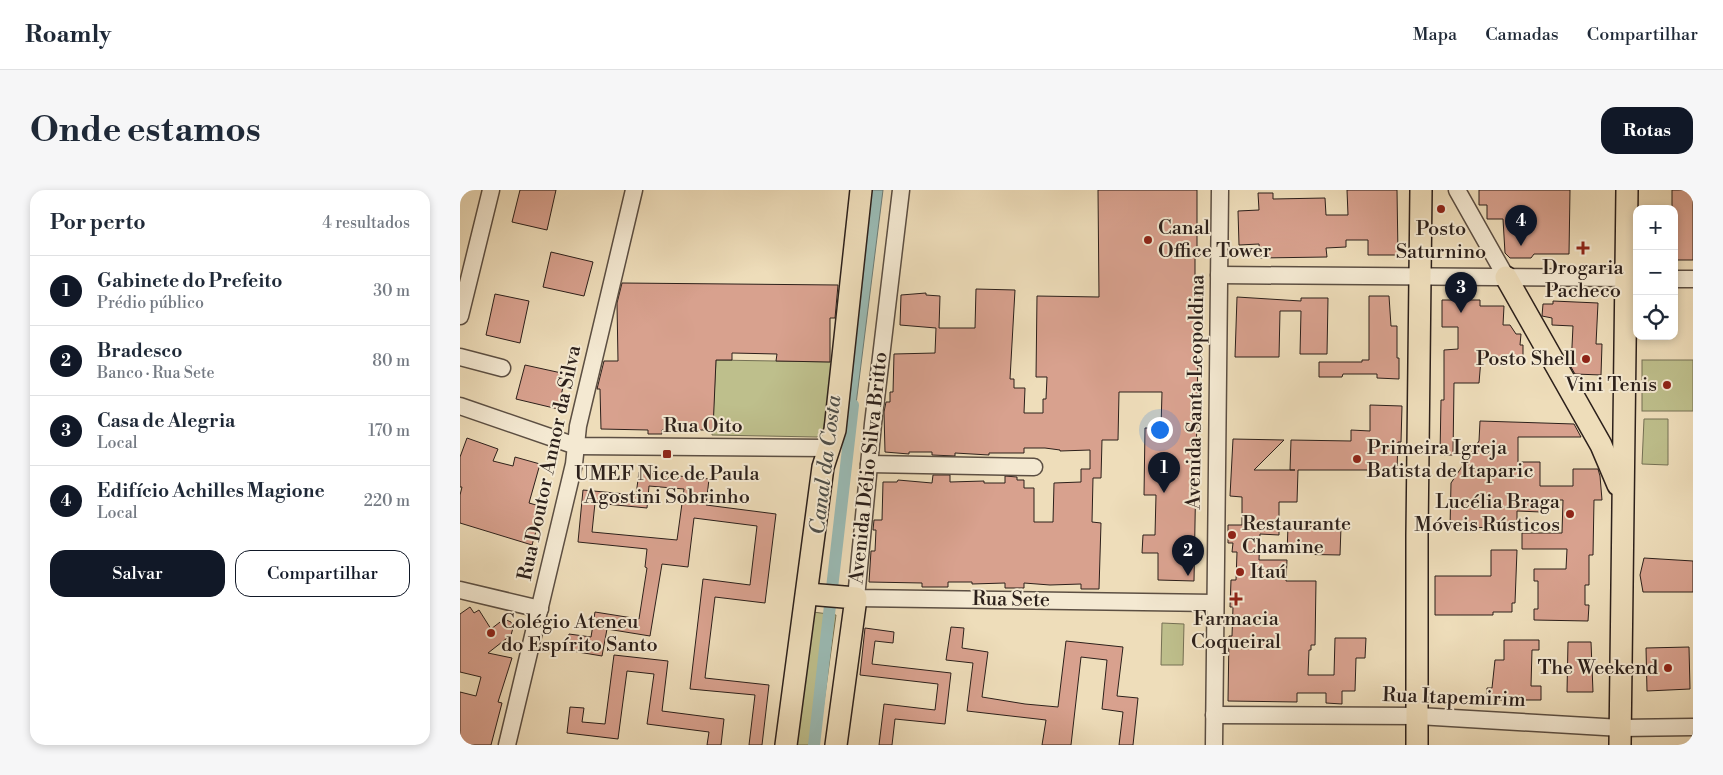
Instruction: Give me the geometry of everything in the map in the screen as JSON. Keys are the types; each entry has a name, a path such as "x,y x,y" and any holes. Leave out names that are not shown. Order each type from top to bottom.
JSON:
{"main road":[{"name":"Avenida Délio Silva Britto","path":"836,745 831,596 823,467 837,411 861,190"},
{"path":"1417,745 1421,190"},
{"path":"1621,736 1622,498 1631,278 1627,190"},
{"path":"1506,277 1601,445 1622,498"},
{"name":"Avenida Délio Silva Britto","path":"786,745 803,614 831,596"}],"street":[{"path":"460,316 491,190"},
{"name":"Rua Doutor Annor da Silva","path":"507,745 574,464 578,426 634,190"},
{"name":"Avenida Délio Silva Britto","path":"831,596 869,464 901,190"},
{"name":"Avenida Santa Leopoldina","path":"1214,745 1220,190"},
{"path":"1457,190 1506,277"},
{"path":"1219,275 1631,278"},
{"path":"1678,279 1693,279"},
{"path":"460,357 502,368"},
{"name":"Rua Oito","path":"460,406 576,446 829,448"},
{"path":"869,464 1034,467"},
{"path":"460,590 540,609"},
{"name":"Rua Sete","path":"831,596 1215,603"},
{"name":"Rua Itapemirim","path":"1214,715 1418,716 1621,736 1693,727"}],"green space":[{"path":"716,360 834,362 823,432 817,437 712,435"},
{"name":"Vini Tenis","path":"1642,360 1693,360 1693,411 1642,411"},
{"path":"1644,419 1668,419 1668,465 1642,464"},
{"path":"813,612 836,615 818,745 797,745"},
{"path":"1162,623 1184,624 1183,665 1161,665"}],"water":[{"path":"872,190 883,190 854,420 846,419"}],"building":[{"path":"520,190 556,190 547,230 512,222"},
{"path":"1098,190 1197,190 1195,292 1200,292 1199,339 1201,339 1200,351 1198,351 1194,581 1158,580 1158,553 1142,553 1143,535 1155,535 1156,495 1144,495 1145,428 1161,428 1162,392 1119,392 1118,440 1102,440 1101,478 1093,478 1092,522 1101,523 1099,589 1081,589 1081,584 1050,585 1024,583 1024,588 1005,588 1005,583 972,584 972,582 948,582 948,587 922,587 922,583 869,582 871,551 875,551 876,530 873,530 874,520 882,520 883,482 897,482 898,480 932,483 933,475 950,475 950,482 984,481 984,483 1005,483 1005,476 1017,477 1017,480 1024,480 1024,488 1034,488 1034,522 1053,522 1054,483 1081,482 1081,469 1090,469 1090,450 1060,451 1045,448 1024,448 1024,453 989,453 989,455 955,453 955,456 932,455 932,452 909,452 909,454 885,452 884,412 886,402 890,402 890,392 893,392 894,354 935,353 936,328 900,325 901,295 926,293 926,295 940,296 939,328 975,328 976,289 1015,290 1010,379 1014,379 1014,388 1025,388 1024,413 1043,413 1043,399 1046,399 1047,377 1036,377 1037,296 1099,297"},
{"path":"1347,190 1397,190 1398,255 1368,255 1368,240 1346,240 1346,247 1326,248 1327,257 1260,258 1259,244 1239,245 1238,211 1259,210 1258,193 1273,193 1273,199 1325,198 1326,215 1348,215"},
{"path":"1479,190 1570,190 1569,254 1534,254 1531,258 1510,258 1505,253 1503,219 1487,219 1487,205 1479,205"},
{"path":"1672,190 1693,190 1693,260 1678,260 1678,205 1672,205"},
{"path":"551,252 593,262 584,296 543,287"},
{"path":"622,283 838,285 835,318 830,318 830,362 776,361 777,354 732,353 732,360 716,360 713,430 662,430 662,434 648,434 648,430 601,429 600,389 597,389 604,361 618,361 617,303"},
{"path":"495,294 529,301 520,343 486,335"},
{"path":"1369,296 1389,296 1391,326 1397,326 1399,379 1377,378 1377,374 1343,374 1342,377 1319,377 1319,362 1362,362 1362,360 1369,360"},
{"path":"1237,297 1301,301 1301,298 1328,298 1327,354 1300,354 1301,311 1280,311 1279,357 1235,357"},
{"path":"1442,300 1480,300 1480,306 1504,306 1503,325 1510,325 1516,334 1521,334 1520,345 1523,345 1523,358 1481,359 1479,383 1454,383 1453,455 1440,455 1441,400 1444,400 1444,350 1458,349 1458,327 1442,327"},
{"path":"1553,301 1598,303 1596,344 1602,344 1601,375 1575,374 1571,367 1573,326 1552,325 1552,318 1542,316 1543,304 1553,304"},
{"path":"525,365 566,374 558,409 516,399"},
{"path":"1370,405 1402,406 1401,442 1398,442 1397,470 1298,470 1297,502 1279,502 1279,535 1260,534 1259,560 1287,560 1286,581 1316,581 1315,645 1311,645 1311,650 1309,650 1308,675 1334,675 1335,638 1366,638 1365,658 1356,658 1355,691 1342,691 1342,704 1326,703 1326,693 1297,693 1297,702 1228,701 1229,636 1232,636 1233,607 1230,607 1231,580 1236,580 1237,552 1232,552 1233,543 1228,543 1228,525 1242,525 1242,497 1230,496 1233,439 1284,440 1254,470 1290,470 1291,440 1351,441 1351,430 1370,431"},
{"path":"1480,421 1574,424 1581,437 1518,437 1518,462 1540,462 1540,486 1573,486 1573,469 1598,469 1602,500 1594,500 1593,555 1589,555 1589,585 1585,585 1585,605 1589,605 1588,621 1534,620 1534,609 1538,609 1538,581 1534,581 1534,569 1566,569 1567,549 1522,549 1522,533 1562,533 1563,500 1542,500 1541,512 1517,511 1517,527 1450,528 1451,483 1479,441"},
{"path":"467,438 498,449 493,461 513,466 515,457 540,464 529,503 543,507 532,545 460,523 460,495 462,487 460,487 460,457"},
{"path":"639,472 709,479 706,505 776,514 765,603 715,597 705,678 769,685 762,745 749,745 755,695 690,689 703,579 750,585 757,526 694,518 688,567 662,564 650,636 607,629 602,656 566,650 569,634 591,637 595,612 639,619 647,568 645,567 647,549 578,542 583,490 636,495","holes":["649,486 684,489 677,540 592,532 595,503 647,508"]},
{"path":"1288,526 1341,527 1340,555 1287,554"},
{"path":"1491,550 1517,550 1515,603 1512,603 1512,612 1493,612 1493,615 1435,615 1435,576 1491,576"},
{"path":"1644,558 1693,561 1693,592 1643,592 1640,575"},
{"path":"470,607 474,613 479,610 491,629 504,619 511,622 513,628 511,635 488,653 512,658 498,702 502,703 491,745 460,745 460,692 476,696 481,677 460,672 460,614"},
{"path":"951,627 964,628 962,648 988,652 982,697 1025,704 1058,707 1066,641 1123,647 1117,696 1138,698 1133,745 1119,745 1123,712 1102,709 1107,660 1081,657 1071,745 1042,745 1046,720 967,711 973,663 946,660"},
{"path":"865,628 894,632 893,643 875,641 872,664 951,673 945,724 895,719 892,745 879,745 884,704 935,710 938,684 860,675"},
{"path":"1504,640 1539,640 1539,650 1532,650 1531,686 1541,686 1541,700 1496,700 1496,698 1487,697 1487,688 1492,688 1495,660 1504,660"},
{"path":"1568,642 1591,642 1593,692 1567,692"},
{"name":"The Weekend","path":"1689,647 1690,689 1647,691 1646,648"},
{"path":"614,655 668,661 662,711 724,719 721,745 707,745 709,732 647,724 654,674 627,671 618,739 567,733 570,707 584,708 582,722 605,724"}],"waterway":[{"name":"Canal da Costa","path":"814,745 853,405"}],"place":[{"name":"Posto Saturnino","path":"1441,209"},
{"name":"Canal Office Tower","path":"1148,240"},
{"name":"Edifício Achilles Magione","path":"1521,246"},
{"name":"Drogaria Pacheco","path":"1583,248"},
{"name":"Casa de Alegria","path":"1461,313"},
{"name":"Posto Shell","path":"1586,359"},
{"name":"Vini Tenis","path":"1667,385"},
{"name":"UMEF Nice de Paula Agostini Sobrinho","path":"667,454"},
{"name":"Primeira Igreja Batista de Itaparic","path":"1357,459"},
{"name":"Gabinete do Prefeito","path":"1164,493"},
{"name":"Lucélia Braga Móveis Rústicos","path":"1570,514"},
{"name":"Restaurante Chamine","path":"1232,535"},
{"name":"Itaú","path":"1240,572"},
{"name":"Bradesco","path":"1188,576"},
{"name":"Farmacia Coqueiral","path":"1236,599"},
{"name":"Colégio Ateneu do Espírito Santo","path":"491,633"},
{"name":"The Weekend","path":"1668,668"}]}
